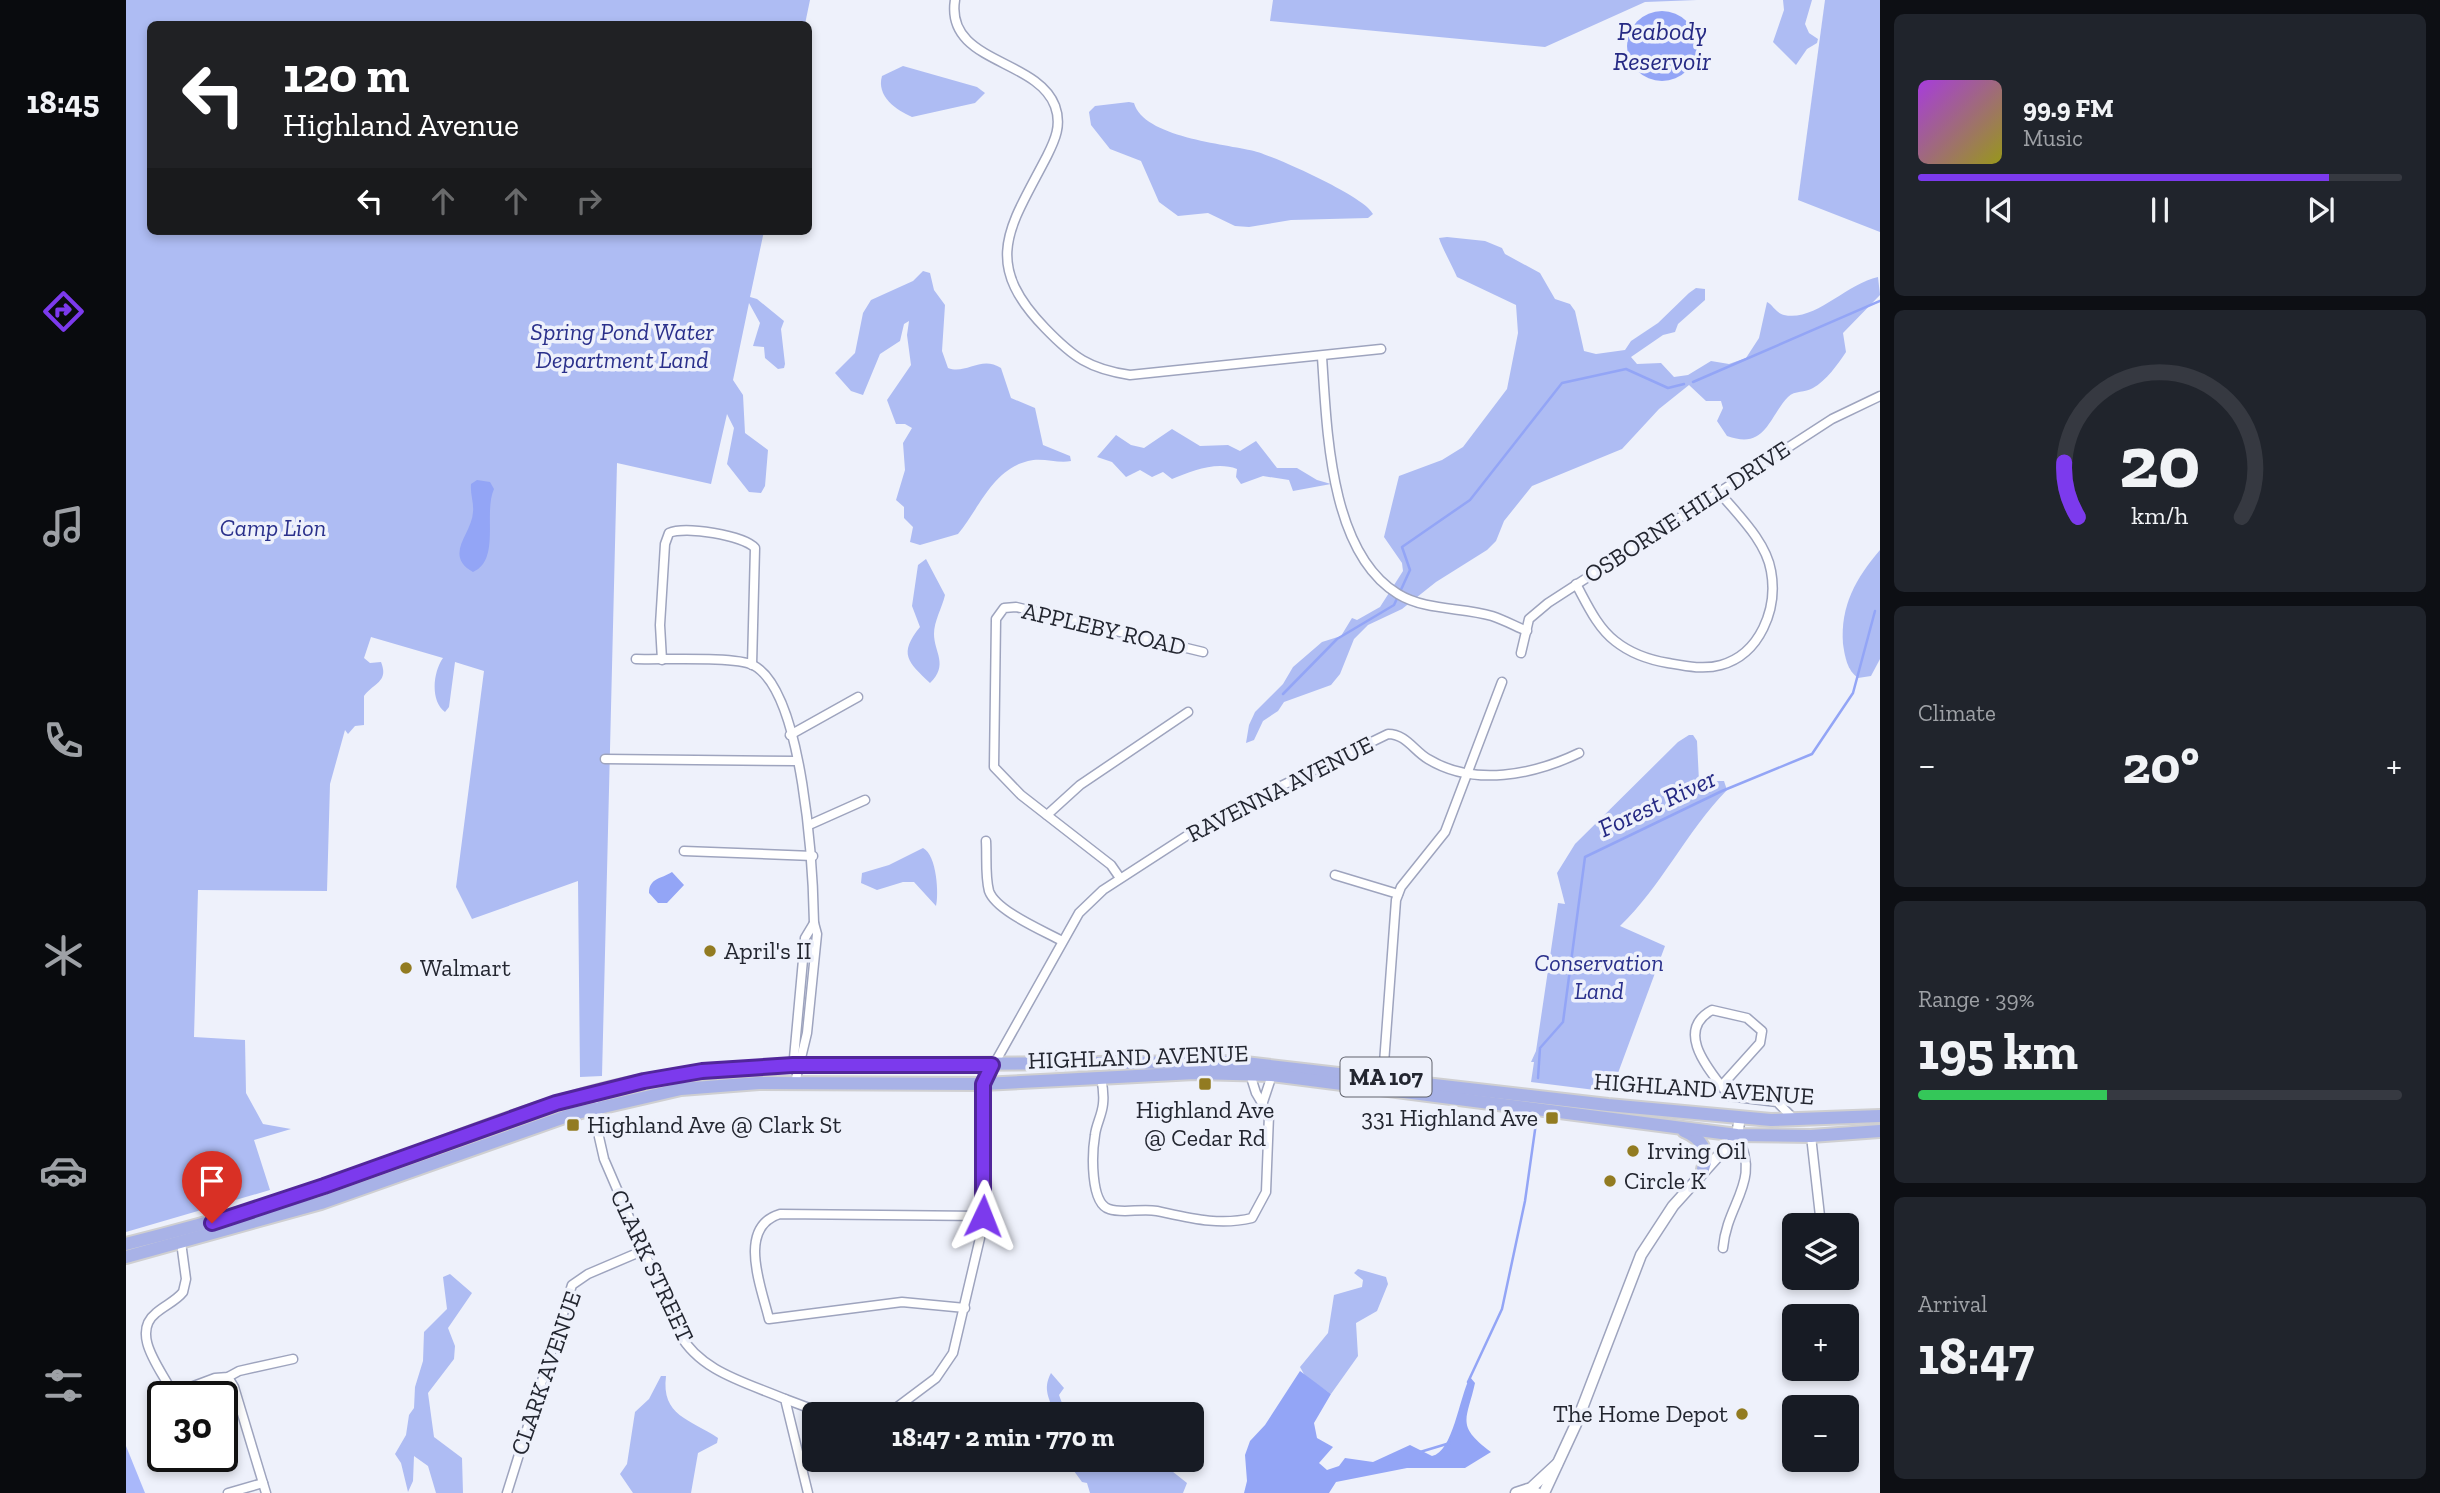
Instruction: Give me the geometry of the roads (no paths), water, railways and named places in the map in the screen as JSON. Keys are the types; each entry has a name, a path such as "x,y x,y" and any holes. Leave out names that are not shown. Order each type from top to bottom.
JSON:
{"main road":[{"name":"HIGHLAND AVENUE","path":"126,1244 212,1223 283,1200 584,1095 702,1071 797,1065 1236,1062 1608,1105 1740,1117 1794,1119 1880,1116"},
{"name":"HIGHLAND AVENUE","path":"126,1257 321,1203 598,1106 681,1089 795,1083 983,1084 1250,1074 1737,1135 1811,1136 1880,1131"},
{"path":"1677,1128 1700,1141 1705,1150 1703,1169"}],"street":[{"path":"955,0 956,19 965,38 975,47 1028,76 1055,106 1058,133 1015,219 1006,245 1007,262 1015,290 1038,321 1070,354 1109,372 1130,375 1381,349"},
{"path":"1322,357 1335,486 1346,521 1378,578 1399,594 1415,601 1491,616 1527,631"},
{"name":"OSBORNE HILL DRIVE","path":"1521,653 1529,620 1576,584 1832,419 1880,396"},
{"path":"1576,584 1598,622 1614,641 1637,654 1694,668 1720,666 1742,656 1759,639 1768,616 1771,570 1763,549 1719,492"},
{"path":"662,660 660,625 665,544 669,533 692,530 744,541 755,548 752,665"},
{"name":"APPLEBY ROAD","path":"1046,815 1003,779 993,759 995,629 999,612 1004,608 1016,607 1203,652"},
{"path":"636,659 752,665 776,688 790,735 809,825 813,856 814,923 817,934 795,1083"},
{"path":"1383,1077 1398,894 1445,832 1502,682"},
{"path":"790,735 858,697"},
{"path":"1120,878 1111,864 1046,815 1072,790 1188,712"},
{"name":"RAVENNA AVENUE","path":"983,1084 1062,941 1086,905 1120,878 1239,804 1388,734 1395,734 1428,760 1466,776 1509,774 1579,753"},
{"path":"606,759 796,761"},
{"path":"809,825 865,800"},
{"path":"986,841 989,887 994,899 1007,910 1062,941"},
{"path":"684,851 813,856"},
{"path":"1335,875 1398,894"},
{"path":"1723,1088 1728,1077 1760,1043 1762,1031 1747,1018 1712,1010 1698,1021 1694,1035 1699,1052 1723,1088 1735,1099 1777,1102 1794,1119"},
{"path":"1101,1078 1103,1106 1094,1136 1095,1191 1099,1202 1107,1209 1119,1211 1139,1208 1212,1222 1232,1223 1252,1218 1266,1192 1269,1115 1250,1074"},
{"path":"1263,1102 1272,1075"},
{"path":"903,1402 942,1372 953,1353 965,1308 983,1216 983,1084"},
{"name":"CLARK STREET","path":"598,1106 602,1152 670,1314 695,1356 716,1370 802,1405"},
{"path":"1544,1493 1641,1255 1660,1223 1703,1169 1737,1135 1740,1117"},
{"path":"1723,1248 1727,1223 1743,1186 1748,1166 1746,1151 1737,1135"},
{"path":"1811,1136 1820,1213"},
{"path":"965,1308 902,1302 769,1319 755,1241 762,1226 775,1215 983,1216"},
{"path":"166,1381 150,1352 146,1332 155,1313 183,1292 186,1279 181,1242"},
{"name":"CLARK AVENUE","path":"507,1493 572,1285 587,1274 642,1251"},
{"path":"206,1381 293,1359"},
{"path":"228,1377 234,1387 265,1493"},
{"path":"785,1398 808,1493"},
{"path":"1516,1493 1533,1491 1558,1464"},
{"path":"228,1493 263,1483"}],"water":[{"name":"Peabody Reservoir","path":"1669,11 1682,17 1691,26 1695,32 1695,60 1687,71 1676,79 1655,81 1637,71 1629,60 1627,39 1637,21 1648,13"},
{"path":"477,480 490,482 494,489 487,557 473,572 460,559 460,551 473,512 471,484"},
{"path":"672,872 684,885 667,903 658,903 649,893 651,884"},
{"path":"1300,1371 1331,1394 1314,1423 1317,1438 1333,1447 1319,1463 1327,1470 1339,1466 1345,1458 1373,1462 1410,1445 1432,1456 1439,1452 1450,1435 1470,1377 1475,1383 1466,1421 1472,1435 1491,1452 1465,1468 1407,1468 1336,1482 1329,1493 1244,1493 1247,1481 1245,1455 1250,1441 1265,1425"}],"waterway":[{"path":"1693,382 1880,301"},
{"path":"1283,694 1337,639 1394,605 1410,570 1402,547 1470,500 1562,383 1626,369 1668,388 1684,384"},
{"name":"Forest River","path":"1538,1078 1540,1048 1563,1022 1585,857 1722,791 1812,754 1853,693 1875,611"},
{"name":"Forest River","path":"1468,1382 1502,1309 1525,1201 1536,1123"},
{"name":"Forest River","path":"1420,1452 1450,1443"}],"place":[{"name":"April's II","path":"710,951"},
{"name":"Walmart","path":"406,968"},
{"name":"Highland Ave @ Cedar Rd","path":"1205,1084"},
{"name":"331 Highland Ave","path":"1552,1118"},
{"name":"Highland Ave @ Clark St","path":"573,1125"},
{"name":"Irving Oil","path":"1633,1151"},
{"name":"Circle K","path":"1610,1181"},
{"name":"The Home Depot","path":"1742,1414"}],"park label":[{"name":"Spring Pond Water Department Land","path":"622,346"},
{"name":"Camp Lion","path":"273,528"},
{"name":"Conservation Land","path":"1599,977"}]}
